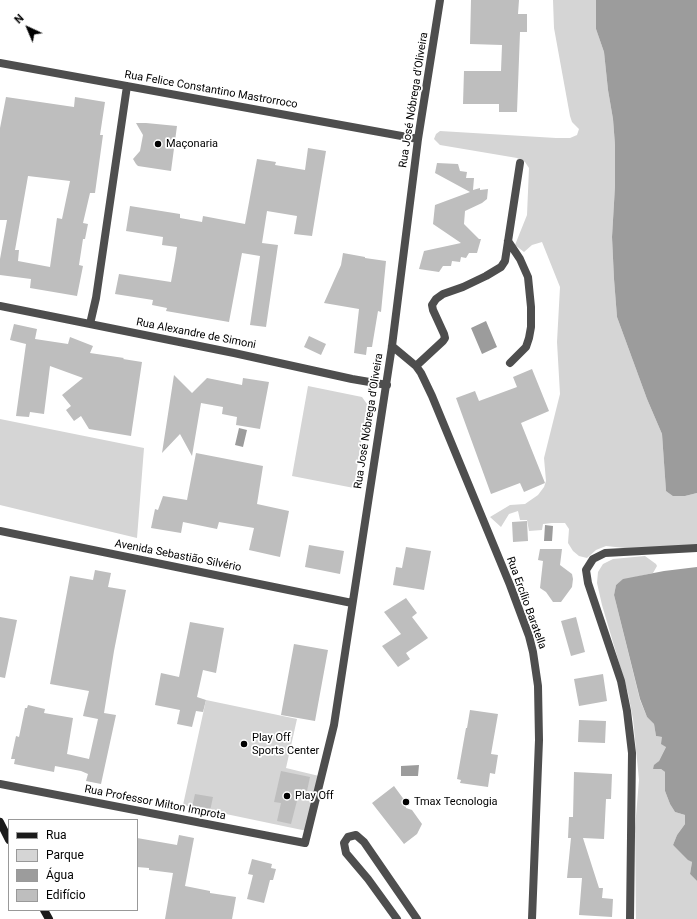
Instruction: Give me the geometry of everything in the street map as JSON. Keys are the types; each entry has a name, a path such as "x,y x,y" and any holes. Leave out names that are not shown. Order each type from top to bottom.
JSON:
{"street":[{"name":"Rua José Nóbrega d'Oliveira","path":"305,844 334,725 387,385 418,139 440,0"},
{"name":"Rua Felice Constantino Mastrorroco","path":"0,63 418,139"},
{"path":"90,324 97,291 127,86"},
{"path":"416,366 443,342 445,338 433,310 432,305 436,299 443,294 463,287 486,276 501,267 505,261 520,163"},
{"path":"508,241 520,259 528,277 531,307 531,327 526,347 510,363"},
{"name":"Rua Alexandre de Simoni","path":"0,306 387,385"},
{"name":"Rua Ercílio Baratella","path":"392,346 416,366 421,373 436,405 507,578 528,636 534,658 538,686 539,740 532,919"},
{"name":"Avenida Sebastião Silvério","path":"0,531 352,603"},
{"path":"630,919 632,753 620,681 588,583 586,570 593,559 605,553 697,548"},
{"name":"Rua Professor Milton Improta","path":"0,784 305,844"},
{"path":"0,822 8,838"},
{"path":"397,919 346,853 344,843 348,837 356,835 364,842 417,919"}],"green space":[{"path":"553,0 596,0 596,29 604,52 615,145 615,186 612,237 617,317 647,399 662,434 666,491 685,496 697,493 697,545 634,549 606,546 596,550 587,558 579,556 573,551 568,543 569,529 565,523 543,524 542,530 529,531 527,520 520,520 518,511 509,514 501,527 490,517 510,505 525,504 538,495 544,487 546,481 544,458 560,394 557,342 560,287 542,242 532,245 524,252 515,245 527,215 529,168 525,162 517,158 440,145 434,139 436,134 440,131 556,138 570,138 577,135 579,129 572,122 570,116 554,28"},
{"path":"308,386 362,397 367,404 354,488 292,476"},
{"path":"0,419 144,448 137,538 0,505"},
{"path":"645,556 657,566 653,573 623,580 616,585 614,595 640,700 647,717 654,724 656,736 663,737 666,747 653,769 661,769 665,772 665,791 670,804 675,812 685,815 685,824 677,835 673,845 692,862 690,874 697,881 697,919 636,919 635,828 639,780 633,719 628,693 597,583 598,572 603,564 613,559"},
{"name":"Play Off Sports Center","path":"206,700 297,719 286,768 319,776 307,831 183,805"}],"water":[{"path":"596,0 697,0 697,493 685,496 673,496 666,491 662,434 647,399 617,317 612,237 615,186 615,145 604,52 596,29"},
{"path":"486,321 497,347 482,354 471,328"},
{"path":"239,428 247,430 243,447 235,445"},
{"path":"545,525 553,526 552,541 544,541"},
{"path":"697,567 697,881 690,874 692,862 673,845 677,835 685,824 685,815 675,812 670,804 665,791 665,772 661,769 653,769 666,747 661,744 662,737 656,736 654,724 647,717 640,699 614,595 616,585 623,579 664,571"},
{"path":"419,765 418,776 401,776 401,766"}],"building":[{"path":"471,0 519,0 518,14 527,14 527,32 520,32 517,112 499,112 499,104 463,104 464,71 501,71 502,45 470,44"},
{"path":"6,97 74,107 75,97 105,102 100,135 103,135 95,193 90,193 83,223 88,224 85,239 83,239 79,265 83,266 77,296 30,288 31,279 0,275 0,259 7,220 0,220 0,128","holes":["28,176 70,181 62,219 57,218 50,267 18,261 19,250 15,250"]},
{"name":"Maçonaria","path":"136,123 177,126 171,171 138,166 136,164 133,159 140,151 143,135"},
{"path":"308,148 326,151 312,236 294,234 297,216 267,211 262,243 278,245 266,327 250,325 260,256 242,253 229,322 166,311 167,308 152,305 153,300 115,294 119,274 171,282 175,260 177,247 162,245 163,237 126,231 130,206 180,214 180,218 202,222 203,216 245,224 257,159 276,162 275,165 305,170"},
{"path":"437,163 458,164 460,171 467,172 466,178 474,178 473,190 480,188 480,190 488,189 487,199 465,211 464,224 479,239 481,239 477,253 469,253 466,258 461,257 460,262 452,261 451,266 443,266 439,272 419,269 424,251 461,243 433,224 435,205 470,192 435,173"},
{"path":"343,253 386,261 381,312 378,311 372,347 367,347 366,355 354,353 359,309 324,303 341,265"},
{"path":"14,324 37,329 35,339 68,344 70,337 93,346 90,353 142,362 131,436 89,429 81,416 74,421 66,410 71,406 62,395 83,378 50,366 44,414 30,412 29,417 16,416 26,344 10,340"},
{"path":"309,336 326,344 321,355 304,347"},
{"path":"532,369 549,411 521,423 545,483 524,492 520,483 491,494 456,398 475,391 479,401 517,387 513,377"},
{"path":"174,375 192,393 207,378 242,385 243,378 269,382 260,429 236,425 237,417 222,414 223,407 201,403 192,456 180,434 162,453"},
{"path":"196,453 263,466 257,504 289,511 280,557 249,550 254,528 219,522 217,529 183,522 181,533 151,528 155,509 158,510 163,496 187,500"},
{"path":"527,521 528,541 513,542 512,522"},
{"path":"309,545 344,551 340,574 305,567"},
{"path":"406,547 431,551 424,590 393,585 396,567 402,568"},
{"path":"540,549 562,549 560,565 572,574 572,587 561,602 553,602 546,592 540,588 543,561 538,560"},
{"path":"95,570 111,573 108,587 126,590 104,713 116,715 101,784 86,781 88,774 81,771 55,766 54,772 14,764 15,759 11,759 16,736 19,737 25,708 27,708 28,705 45,709 44,713 73,718 67,754 89,759 98,719 83,716 89,691 50,684 70,576 93,580"},
{"path":"406,598 417,613 412,617 428,638 406,653 410,659 398,667 382,646 401,634 384,612"},
{"path":"0,617 17,620 5,678 0,677"},
{"path":"576,617 585,652 571,656 561,621"},
{"path":"190,622 224,628 216,673 203,670 197,697 206,700 203,712 196,711 192,727 177,724 180,710 155,705 161,673 179,677"},
{"path":"294,644 328,650 315,721 281,715"},
{"path":"603,674 607,701 579,706 574,679"},
{"path":"470,710 498,714 491,754 498,755 495,774 490,773 488,787 460,783 461,780 457,779"},
{"path":"579,720 606,721 605,743 578,742"},
{"name":"Play Off","path":"281,771 310,777 307,791 300,789 291,824 277,821 281,803 274,802"},
{"path":"574,772 612,774 611,799 606,799 604,839 583,838 599,888 603,888 602,898 613,899 612,917 579,915 582,878 567,878 571,838 568,838 569,817 573,817"},
{"path":"394,786 405,801 406,808 412,810 422,824 417,834 404,844 372,803"},
{"path":"195,794 213,797 210,811 192,807"},
{"path":"179,835 194,838 185,886 210,891 210,893 236,897 232,919 165,919 173,873 138,867 138,838 177,845"},
{"path":"252,859 272,864 271,868 276,869 273,880 270,880 264,903 247,899 253,875 248,874"}],"place":[{"name":"Maçonaria","path":"158,144"},
{"name":"Play Off Sports Center","path":"244,744"},
{"name":"Play Off","path":"287,796"},
{"name":"Tmax Tecnologia","path":"406,802"}]}
